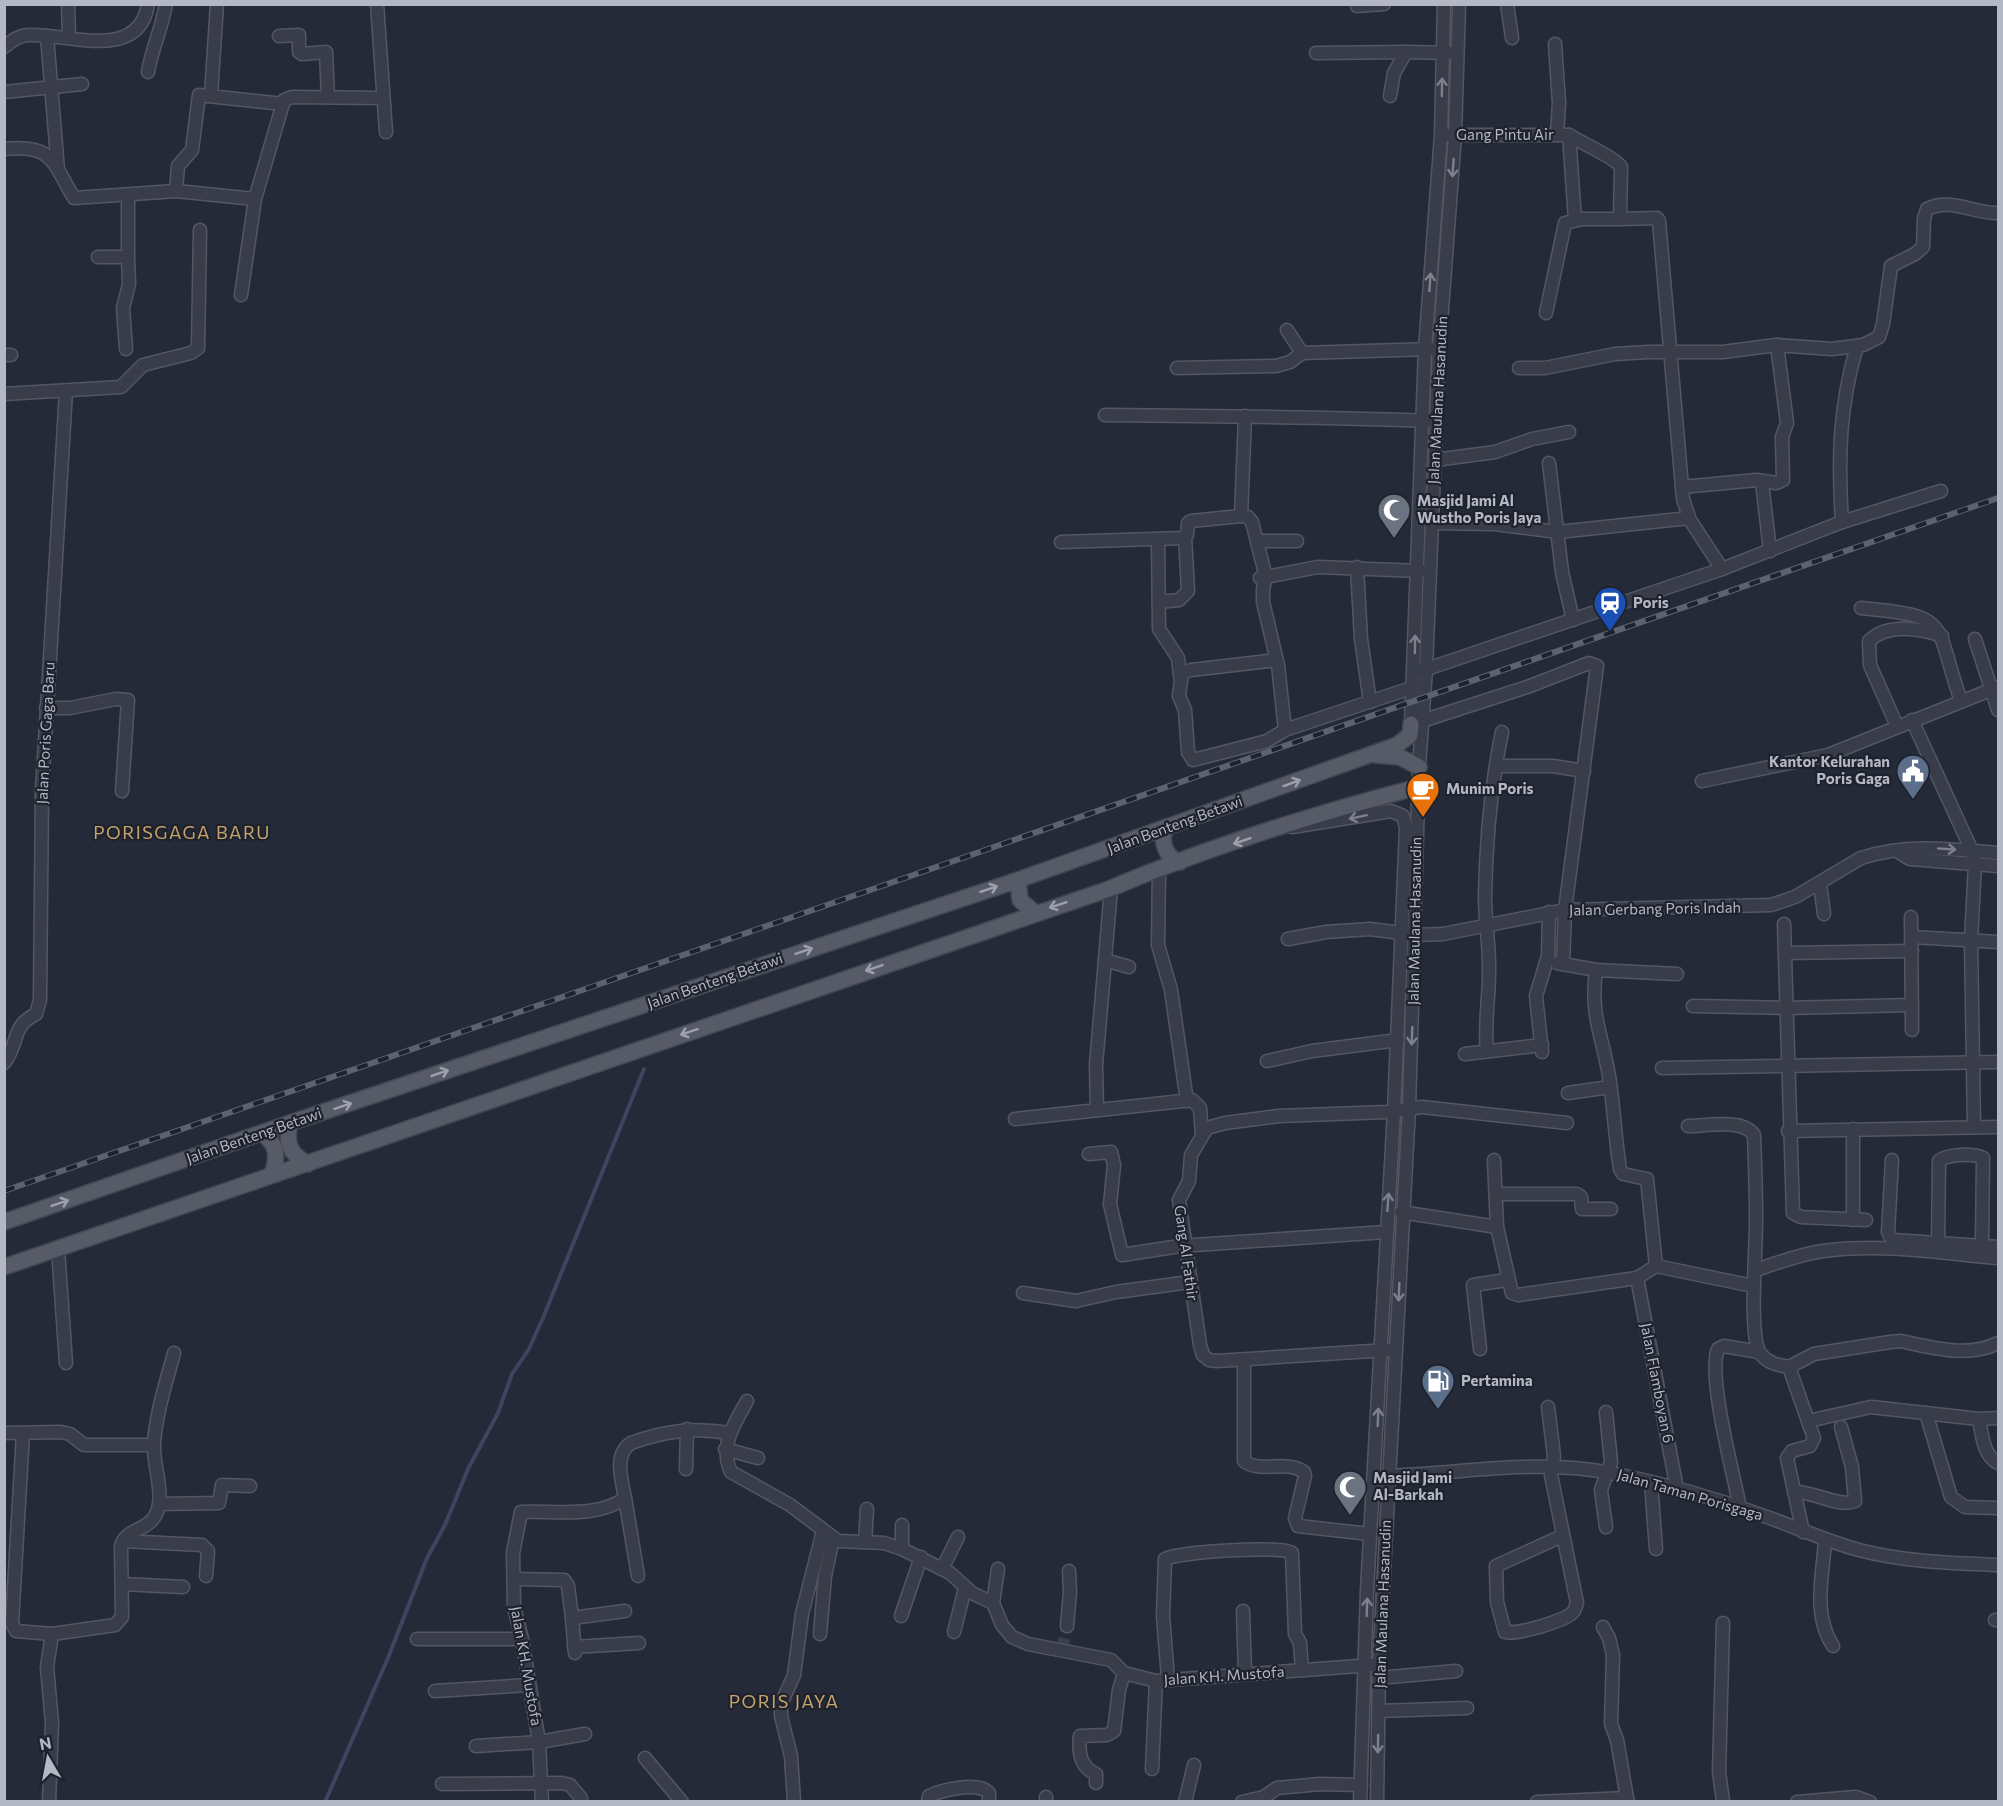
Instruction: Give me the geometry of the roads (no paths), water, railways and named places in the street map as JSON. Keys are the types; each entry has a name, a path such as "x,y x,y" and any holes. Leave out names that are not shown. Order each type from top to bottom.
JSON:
{"main road":[{"name":"Jalan Benteng Betawi","path":"4,1222 289,1129 1168,827 1406,740 1416,722"},
{"path":"1370,754 1400,757 1419,767"},
{"path":"4,1267 274,1170 1111,888 1180,862 1418,787"},
{"path":"1168,827 1162,834 1166,851 1171,858 1180,862"},
{"path":"1018,880 1020,900 1035,913"},
{"path":"289,1129 290,1150 304,1161"},
{"path":"266,1136 276,1150 274,1170"}],"street":[{"path":"68,4 69,38"},
{"path":"4,47 13,39 28,35 96,42 133,33 141,25 147,4"},
{"path":"148,72 153,47 162,31 166,4"},
{"path":"211,95 217,4"},
{"path":"377,4 386,132"},
{"path":"1357,6 1384,4"},
{"name":"Jalan Maulana Hasanudin","path":"1377,1802 1379,1665 1401,1212 1409,1109 1416,935 1419,767 1414,687 1420,671 1416,571 1415,420 1425,349 1441,135 1439,52 1444,4"},
{"name":"Jalan Maulana Hasanudin","path":"1416,722 1430,571 1439,350 1455,135 1459,4"},
{"path":"1507,4 1512,38"},
{"path":"279,36 298,35 299,52 302,54 326,52 328,97"},
{"path":"47,36 53,85 58,171"},
{"path":"1555,44 1559,103 1575,220"},
{"path":"1390,96 1394,73 1411,52"},
{"path":"1316,53 1457,53"},
{"path":"4,92 53,85 82,84"},
{"path":"176,191 178,166 192,150 200,95 283,104"},
{"path":"241,295 255,199 283,104 288,98 382,99"},
{"name":"Gang Pintu Air","path":"1441,135 1563,135"},
{"path":"1563,135 1618,161 1622,167 1620,219"},
{"path":"4,149 29,147 40,150 51,160 74,198 176,191 255,199"},
{"path":"126,350 123,308 129,284 128,195"},
{"path":"1519,368 1545,368 1615,354 1723,352 1777,345 1832,349 1857,346 1879,337 1891,266 1915,254 1923,247 1924,219 1927,208 1943,204 1985,213 1998,213"},
{"path":"1546,313 1562,228 1565,224 1575,220 1657,218 1682,487 1689,518 1722,569"},
{"path":"4,394 121,387 143,365 191,353 198,348 200,231"},
{"path":"98,257 128,257"},
{"path":"1287,330 1302,353"},
{"path":"1682,487 1776,483 1783,480 1782,437 1787,423 1777,345"},
{"path":"1842,522 1838,467 1840,422 1857,346"},
{"path":"1177,368 1276,366 1290,362 1302,353 1439,350"},
{"name":"Jalan Poris Gaga Baru","path":"4,1063 18,1029 39,1009 42,945 42,791 66,391"},
{"path":"1105,415 1436,421"},
{"path":"1241,516 1245,416"},
{"path":"1435,460 1496,452 1532,439 1569,432"},
{"path":"1549,463 1562,572 1573,620"},
{"path":"1762,482 1770,551"},
{"path":"1420,671 1722,569 1842,522 1941,491"},
{"path":"1159,602 1179,600 1188,591 1185,537 1188,523 1241,516 1252,522 1258,541 1263,602 1277,660 1285,730"},
{"path":"1432,523 1494,524 1558,532 1689,518"},
{"path":"1061,542 1158,540 1185,537"},
{"path":"1158,540 1159,629 1178,658 1179,696 1185,710 1188,752 1193,760 1267,741 1285,730 1414,687"},
{"path":"1258,541 1297,542"},
{"path":"1262,578 1318,567 1430,571"},
{"path":"1357,567 1361,639 1370,702"},
{"path":"1861,608 1917,615 1928,619 1942,636 1961,700"},
{"path":"1898,726 1870,665 1869,640 1875,634 1893,630 1922,629 1942,636"},
{"path":"1975,639 1995,688 1998,710"},
{"path":"1180,676 1191,670 1277,660"},
{"path":"1416,722 1466,708 1592,662 1598,668 1565,910 1563,964"},
{"path":"1702,781 1828,755 1995,688"},
{"path":"46,708 70,708 116,699 128,700 122,791"},
{"path":"1912,720 1972,851 1974,864 1971,940 1974,1127"},
{"path":"1486,1051 1484,1026 1489,972 1486,865 1502,732"},
{"path":"1497,766 1552,766 1584,771"},
{"name":"Jalan Maulana Hasanudin","path":"1279,829 1331,822 1378,812 1399,813 1406,828 1398,1040 1386,1112 1381,1232 1384,1264 1375,1351 1374,1476 1354,1785 1360,1802"},
{"name":"Jalan Gerbang Poris Indah","path":"1288,939 1326,932 1370,929 1416,935 1486,928 1565,910 1765,906 1795,897 1861,858 1912,847 1998,853"},
{"name":"Jalan Gerbang Poris Indah","path":"1897,851 1910,859 1998,866"},
{"path":"1159,870 1158,945 1171,990 1187,1101"},
{"path":"1820,884 1824,914"},
{"path":"1097,1110 1096,1065 1111,888"},
{"path":"1466,1053 1542,1048 1536,996 1546,961 1549,912"},
{"path":"1911,917 1912,1030"},
{"path":"1784,924 1792,1213 1801,1218 1859,1220 1853,1130"},
{"path":"1912,937 1998,942"},
{"path":"1785,953 1912,951"},
{"path":"1105,960 1129,967"},
{"path":"1546,961 1596,970 1677,974"},
{"path":"1596,970 1593,993 1594,1017 1610,1087 1621,1172 1645,1177 1648,1181 1656,1266"},
{"path":"1693,1006 1786,1008 1912,1005"},
{"path":"1267,1061 1312,1051 1398,1040"},
{"path":"1662,1068 1998,1062"},
{"path":"1568,1093 1610,1087"},
{"path":"1015,1119 1194,1101 1200,1108 1202,1135"},
{"path":"1202,1135 1212,1126 1225,1123 1280,1116 1386,1112 1422,1107 1567,1123"},
{"path":"1688,1126 1740,1125 1754,1135 1756,1269 1753,1286 1759,1352"},
{"path":"1788,1131 1998,1127"},
{"name":"Gang Al Fathir","path":"1202,1135 1191,1155 1189,1180 1179,1196 1190,1282 1203,1355 1209,1360 1217,1361 1353,1350 1396,1350"},
{"path":"1089,1154 1111,1152 1114,1165 1110,1204 1121,1255 1187,1247 1381,1232"},
{"path":"1938,1243 1939,1161 1945,1157 1977,1155 1983,1158 1982,1246"},
{"path":"1494,1160 1497,1227 1507,1280 1512,1293 1518,1295 1637,1278 1656,1266 1753,1286"},
{"path":"1892,1160 1889,1237 1898,1242 1998,1247"},
{"path":"1496,1194 1577,1194 1581,1197 1582,1209 1611,1209"},
{"path":"1401,1212 1497,1227"},
{"path":"58,1249 66,1363"},
{"path":"1756,1269 1821,1251 1846,1249 1884,1249 1998,1258"},
{"path":"1384,1264 1400,1265"},
{"name":"Jalan Flamboyan 6","path":"1637,1278 1677,1489"},
{"path":"1480,1349 1473,1285 1507,1280"},
{"path":"1023,1293 1076,1301 1116,1292 1190,1282"},
{"path":"1740,1508 1716,1381 1718,1348 1724,1346 1759,1352 1769,1362 1789,1367 1814,1354 1890,1342 1901,1341 1963,1351 1990,1347 1998,1343"},
{"path":"23,1433 8,1622 16,1630 24,1633 52,1634 115,1625 120,1622 123,1613 120,1553 123,1541 131,1533 150,1523 159,1504 154,1445 159,1410 174,1353"},
{"path":"1244,1360 1244,1461 1259,1467 1285,1466 1304,1472 1295,1521 1302,1528 1370,1534"},
{"path":"1789,1367 1814,1438 1813,1444 1792,1451 1787,1458 1803,1532"},
{"path":"747,1401 729,1433 725,1449 731,1472 790,1505 828,1534 843,1542 865,1542 902,1549 942,1569 965,1588 993,1603 998,1569"},
{"path":"1548,1407 1554,1456 1551,1475 1577,1603 1575,1609 1563,1618 1521,1631 1505,1632 1497,1602 1496,1566 1562,1536"},
{"path":"1808,1421 1858,1408 1889,1407 1978,1419 1998,1418"},
{"path":"1606,1412 1611,1462 1601,1490 1606,1527"},
{"path":"1926,1413 1951,1497 1965,1507 1998,1508"},
{"path":"1978,1419 1990,1459 1998,1463"},
{"path":"1794,1492 1825,1496 1844,1503 1856,1501 1852,1467 1841,1427"},
{"path":"638,1576 620,1462 624,1448 665,1432 687,1429 729,1433"},
{"path":"686,1469 687,1429"},
{"path":"4,1433 66,1432 88,1445 154,1445"},
{"path":"725,1449 758,1458"},
{"name":"Jalan Taman Porisgaga","path":"1374,1476 1552,1466 1609,1472 1740,1508 1826,1540 1913,1561 1998,1565"},
{"path":"1651,1482 1656,1549"},
{"path":"159,1504 219,1503 222,1485 250,1486"},
{"name":"Jalan KH. Mustofa","path":"542,1802 539,1742 522,1639 515,1619 513,1553 521,1512 597,1511 610,1508 625,1498"},
{"path":"865,1542 867,1509"},
{"path":"902,1526 902,1549"},
{"path":"794,1802 791,1756 781,1716 781,1704 794,1675 802,1614 828,1534"},
{"path":"820,1634 828,1534"},
{"path":"942,1569 958,1537"},
{"path":"1826,1540 1820,1604 1823,1626 1833,1646"},
{"path":"123,1541 202,1545 208,1551 206,1576"},
{"path":"1152,1769 1162,1680 1164,1559 1233,1550 1280,1549 1292,1553 1295,1634 1300,1643 1302,1670"},
{"path":"901,1617 921,1557"},
{"path":"1068,1571 1070,1592 1068,1626"},
{"path":"515,1580 564,1580 568,1586 574,1651 639,1643"},
{"path":"122,1584 183,1587"},
{"path":"954,1632 965,1588"},
{"name":"Jalan KH. Mustofa","path":"993,1603 1002,1625 1012,1637 1028,1644 1111,1660 1124,1673 1162,1680 1379,1665"},
{"path":"572,1618 625,1611"},
{"path":"1243,1611 1245,1673"},
{"path":"1723,1623 1719,1772 1724,1801"},
{"path":"1538,1802 1628,1800 1617,1740 1611,1724 1613,1655 1610,1638 1603,1627"},
{"path":"49,1802 52,1723 47,1667 52,1634"},
{"path":"417,1639 522,1639"},
{"path":"1379,1678 1456,1671"},
{"path":"1096,1783 1096,1774 1084,1767 1080,1736 1107,1735 1113,1731 1124,1673"},
{"path":"435,1691 528,1685"},
{"path":"1379,1711 1467,1708"},
{"path":"476,1746 539,1742 585,1734"},
{"path":"645,1758 682,1802"},
{"path":"1185,1802 1194,1765"},
{"path":"442,1784 570,1785 581,1798"},
{"path":"1242,1802 1264,1797 1277,1788 1354,1785"},
{"path":"928,1802 929,1796 944,1791 979,1788 989,1793 989,1802"},
{"path":"1797,1802 1856,1797 1870,1802"}],"waterway":[{"path":"325,1802 388,1658 427,1558 445,1525 468,1469 498,1413 512,1374 529,1349 543,1318 644,1069"}],"tunnel":[{"path":"1062,1650 1067,1626"}],"railway":[{"path":"4,1191 1998,498"}],"place":[{"name":"Masjid Jami Al Wustho Poris Jaya","path":"1394,539"},
{"name":"Poris","path":"1610,632"},
{"name":"Kantor Kelurahan Poris Gaga","path":"1913,800"},
{"name":"Munim Poris","path":"1423,818"},
{"name":"Pertamina","path":"1438,1410"},
{"name":"Masjid Jami Al-Barkah","path":"1350,1516"}],"district":[{"name":"PORISGAGA BARU","path":"182,833"},
{"name":"PORIS JAYA","path":"784,1702"}]}
